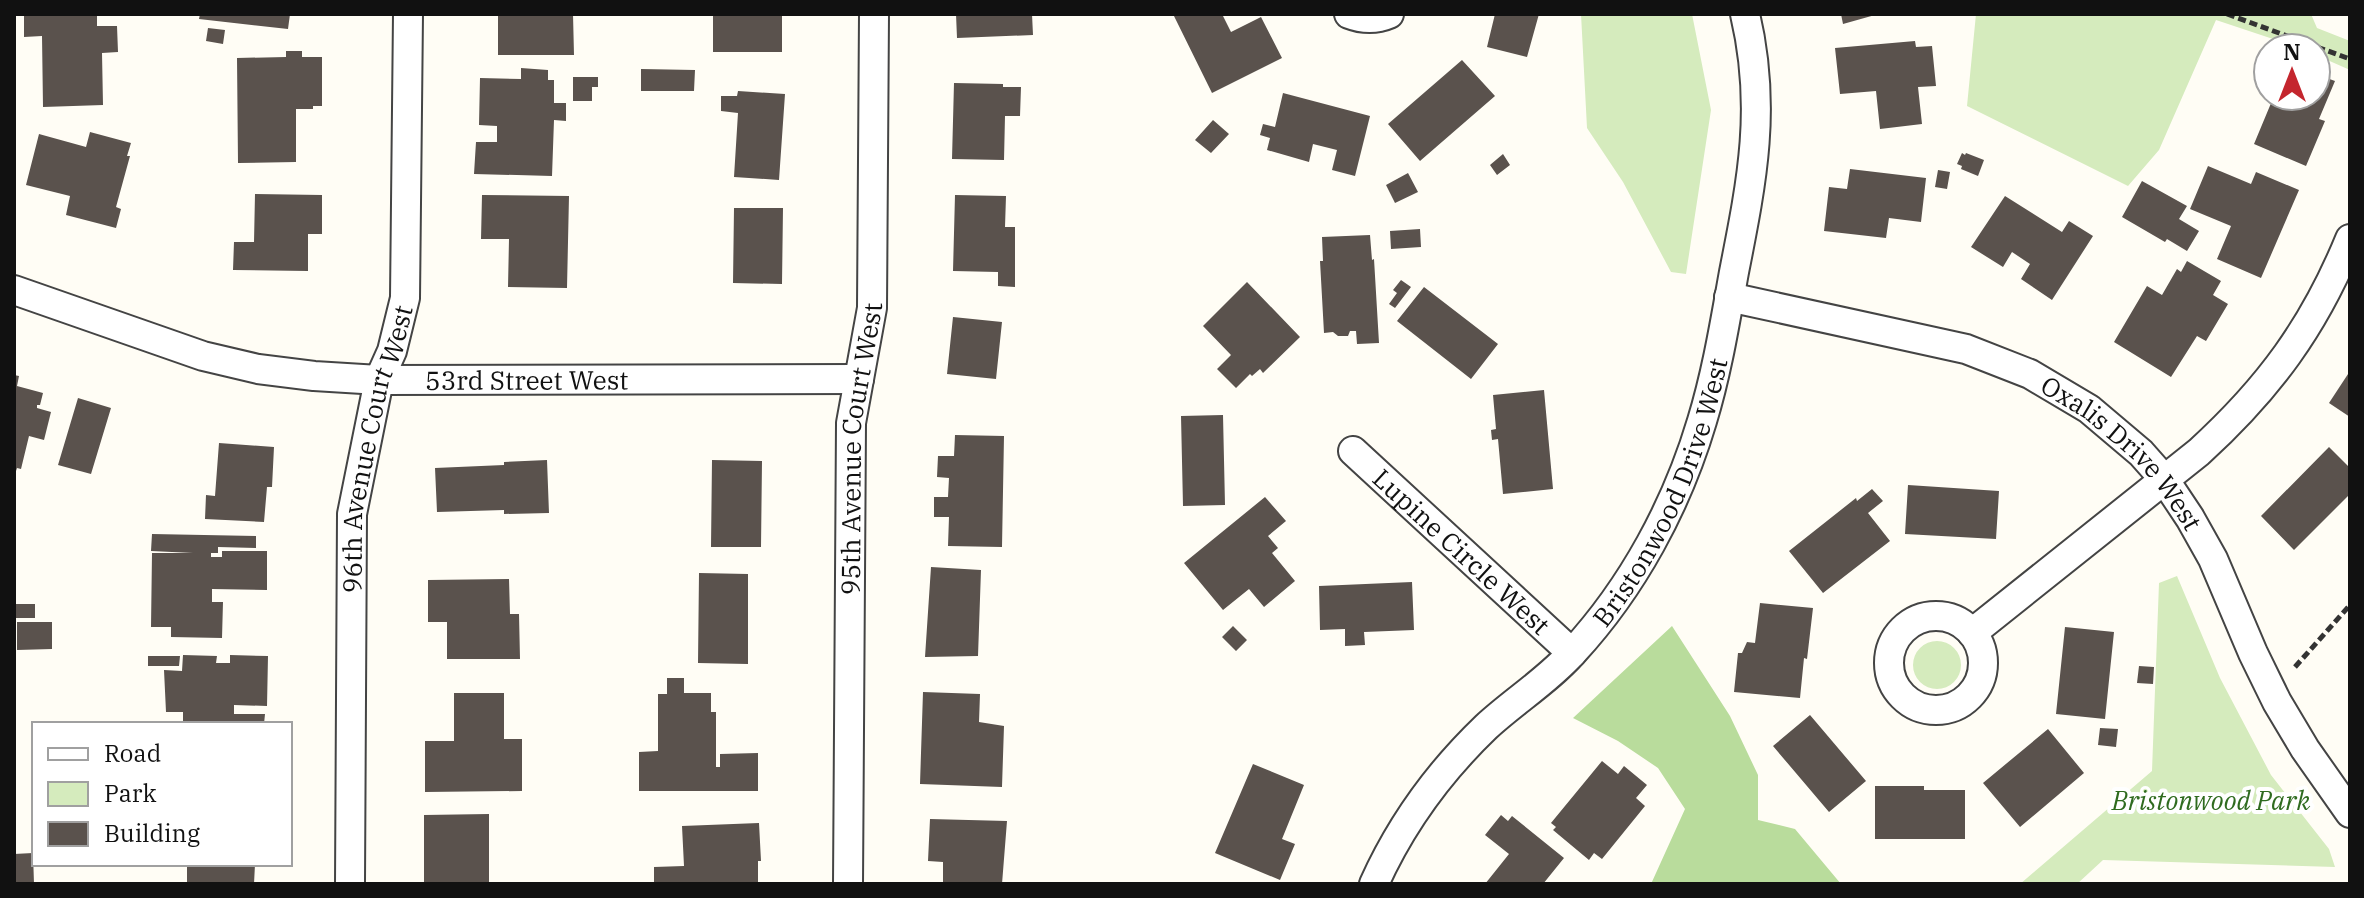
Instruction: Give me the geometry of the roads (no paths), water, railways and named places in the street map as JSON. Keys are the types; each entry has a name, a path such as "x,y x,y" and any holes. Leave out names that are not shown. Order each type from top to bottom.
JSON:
{"street":[{"name":"96th Avenue Court West","path":"350,884 352,514 379,380 392,351 405,298 408,14"},
{"name":"95th Avenue Court West","path":"848,884 851,423 872,308 874,14"},
{"path":"1349,14 1365,19 1389,14"},
{"name":"Bristonwood Drive West","path":"1374,884 1403,827 1441,773 1488,725 1534,689 1572,653 1606,613 1646,551 1687,465 1702,420 1752,183 1756,145 1754,68 1745,14"},
{"path":"1972,633 2199,452 2231,422 2288,356 2333,280 2350,239"},
{"name":"53rd Street West","path":"14,290 203,356 258,369 300,374 379,380 859,379"},
{"name":"Oxalis Drive West","path":"1729,297 1966,349 2030,374 2089,409 2141,453 2164,479 2190,518 2213,559 2273,692 2305,749 2350,813"},
{"name":"Lupine Circle West","path":"1353,451 1572,653"}],"park label":[{"name":"Bristonwood Park","path":"2211,800"}]}
